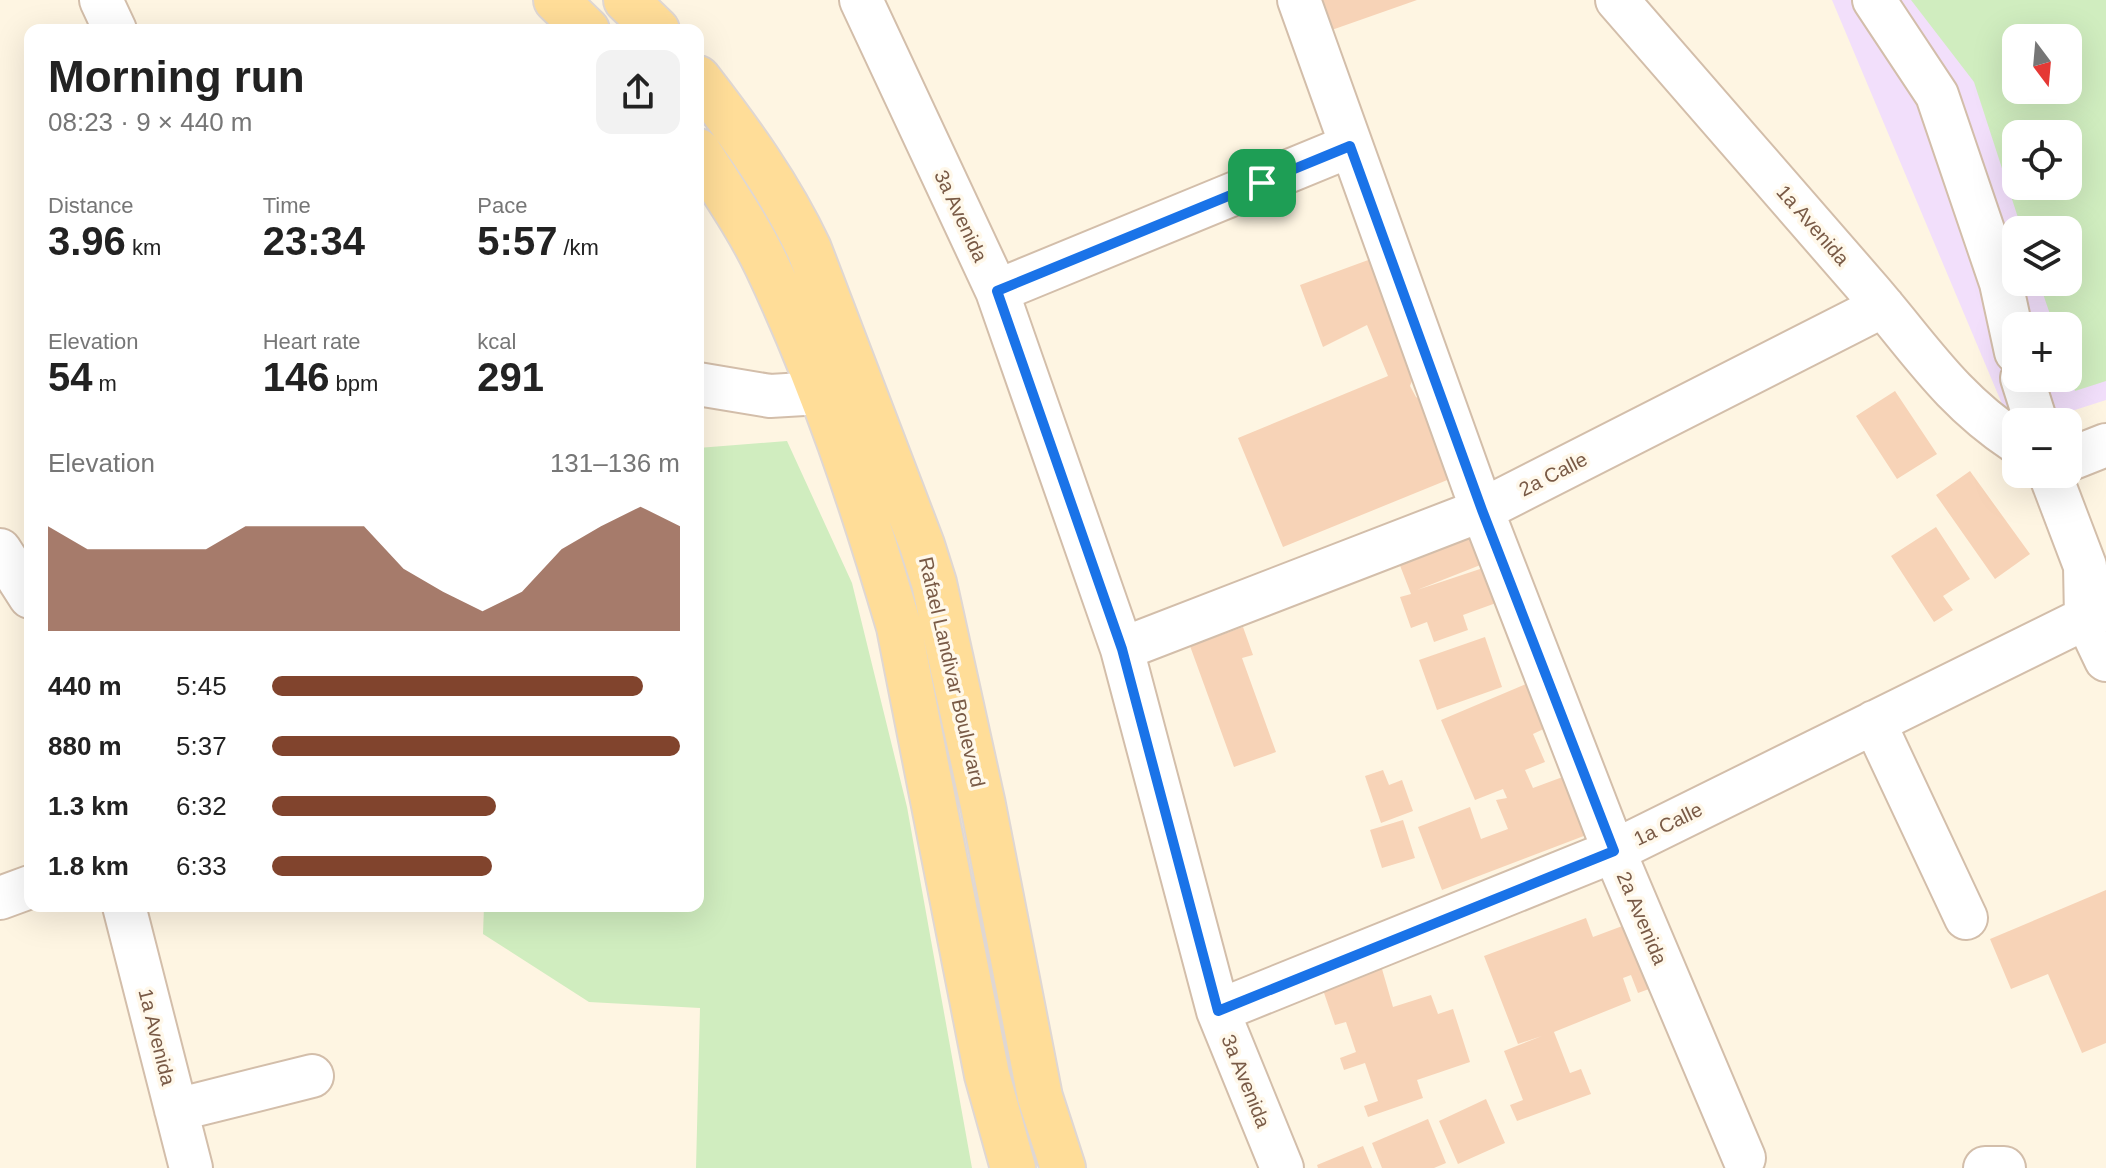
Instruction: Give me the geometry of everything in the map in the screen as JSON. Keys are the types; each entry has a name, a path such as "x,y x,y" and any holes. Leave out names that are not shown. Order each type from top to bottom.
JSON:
{"main road":[{"path":"556,0 581,24"},
{"path":"626,0 651,24"},
{"name":"Rafael Landivar Boulevard","path":"704,86 736,126 793,214 922,545 960,694 1040,1097 1063,1168"},
{"name":"Rafael Landivar Boulevard","path":"704,161 766,265 821,393 879,559 899,627 987,1075 1013,1168"}],"street":[{"path":"101,0 112,24"},
{"name":"3a Avenida","path":"861,0 997,291 1122,649 1218,1011 1282,1168"},
{"name":"2a Avenida","path":"1299,0 1482,510 1614,851 1744,1158"},
{"name":"1a Avenida","path":"1617,0 1883,306 1939,377 1985,421 2002,433"},
{"path":"1874,0 1937,95 2001,283 2007,312"},
{"path":"997,291 1350,146"},
{"name":"2a Calle","path":"1122,649 1482,510 1883,306"},
{"path":"704,385 770,396 821,393"},
{"path":"2082,454 2106,445"},
{"path":"2055,488 2096,595 2106,660"},
{"path":"0,550 24,588"},
{"name":"1a Calle","path":"1218,1011 1614,851 1874,722 2096,595"},
{"path":"1874,722 1966,918"},
{"path":"0,898 24,889"},
{"name":"1a Avenida","path":"137,912 176,1110 191,1168"},
{"path":"176,1110 312,1076"},
{"path":"1985,1168 2004,1168"}],"shaded area":[{"path":"1832,0 2106,0 2106,400 2081,408 2004,408"}],"green space":[{"path":"1911,0 2106,0 2106,381 2082,389 2082,312 2049,312 2044,296 2082,296 2082,216 2017,216 2012,200 2082,200 2082,120 2002,120 2002,168 1974,82"},
{"path":"787,441 852,583 907,807 972,1168 696,1168 700,1008 589,1002 483,934 484,912 704,912 704,448"}],"building":[{"path":"1316,0 1417,0 1326,32"},
{"path":"1371,259 1418,365 1410,386 1416,397 1434,407 1462,474 1283,547 1238,438 1388,376 1367,325 1323,347 1300,285"},
{"path":"1895,391 1937,454 1897,479 1856,416"},
{"path":"1970,471 2030,554 1995,579 1936,495"},
{"path":"1471,519 1488,562 1417,590 1483,568 1496,603 1463,615 1468,630 1434,642 1427,622 1411,628 1400,597 1411,594 1394,550"},
{"path":"1936,527 1970,579 1943,596 1953,610 1934,622 1891,556"},
{"path":"1243,627 1253,655 1242,658 1276,752 1234,767 1190,646"},
{"path":"1485,637 1502,687 1437,710 1419,660"},
{"path":"1533,681 1552,725 1533,734 1545,762 1525,770 1533,788 1568,775 1589,834 1442,890 1418,827 1470,807 1481,839 1508,829 1496,800 1507,798 1503,789 1475,800 1441,720"},
{"path":"1383,770 1389,785 1402,780 1413,811 1381,823 1365,776"},
{"path":"1403,820 1415,858 1382,868 1370,830"},
{"path":"2106,890 2106,1043 2082,1053 2048,974 2011,989 1990,939"},
{"path":"1586,918 1593,937 1625,925 1649,989 1638,993 1631,975 1623,978 1631,1001 1554,1032 1570,1073 1581,1069 1591,1094 1517,1121 1510,1105 1523,1100 1504,1051 1542,1036 1518,1044 1484,956"},
{"path":"1380,962 1393,1007 1431,995 1438,1014 1453,1009 1470,1062 1417,1080 1423,1098 1368,1117 1364,1106 1378,1101 1365,1063 1344,1070 1340,1058 1356,1052 1346,1022 1335,1025 1322,987"},
{"path":"1486,1099 1505,1143 1458,1164 1439,1121"},
{"path":"1428,1119 1446,1163 1434,1168 1382,1168 1372,1143"},
{"path":"1363,1146 1372,1168 1318,1168 1317,1165"}],"route":[{"path":"1350,146 1482,510 1614,851 1218,1011 1122,649 997,291 1262,183 1350,146"}]}
